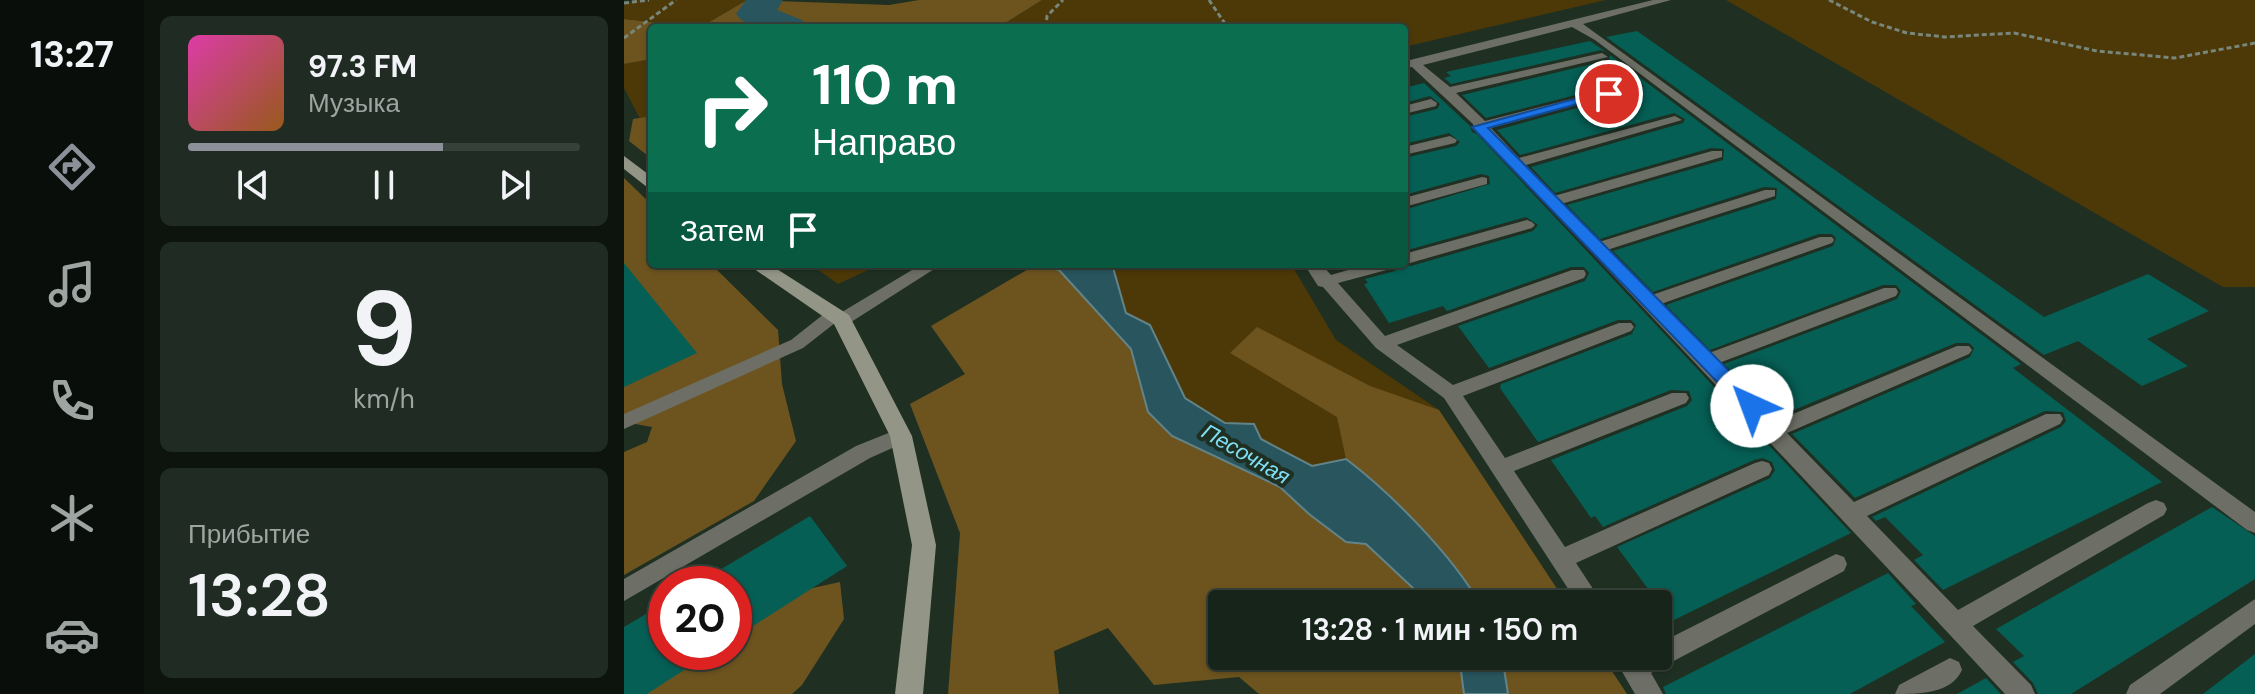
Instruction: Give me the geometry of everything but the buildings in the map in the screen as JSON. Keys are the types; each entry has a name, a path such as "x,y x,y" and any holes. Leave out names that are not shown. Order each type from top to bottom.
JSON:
{"street":[{"path":"624,161 648,182"},
{"path":"762,268 838,317 901,436 924,545 909,694"}],"lane":[{"path":"1409,65 1666,0"},
{"path":"1572,22 1612,47 2255,524"},
{"path":"1450,91 1602,57"},
{"path":"1409,65 1450,91 1479,127 1550,202 1709,360 2022,694"},
{"path":"1479,127 1635,87"},
{"path":"1408,109 1431,103"},
{"path":"1514,164 1675,120"},
{"path":"1408,150 1450,140"},
{"path":"1550,202 1717,154"},
{"path":"1408,202 1482,181"},
{"path":"1596,248 1770,193"},
{"path":"1408,258 1527,225"},
{"path":"1651,302 1826,240"},
{"path":"624,422 797,344 926,268"},
{"path":"1315,268 1382,344 1451,393 1582,590"},
{"path":"1324,282 1374,268"},
{"path":"1382,344 1578,274"},
{"path":"1709,360 1890,292"},
{"path":"1451,393 1625,327"},
{"path":"1774,430 1963,350"},
{"path":"1501,468 1679,398"},
{"path":"1852,513 2053,419"},
{"path":"624,591 863,452 901,436"},
{"path":"1561,559 1762,469"},
{"path":"1955,624 2156,509"},
{"path":"1672,642 1836,564"},
{"path":"2139,694 2255,610"},
{"path":"1634,670 1650,694"},
{"path":"1908,694 1950,670"}],"path":[{"path":"624,3 649,0"},
{"path":"624,38 676,0"},
{"path":"1046,24 1047,16 1063,0"},
{"path":"1209,0 1225,24"},
{"path":"1829,0 1872,22 1907,33 1945,37 2014,33 2097,51 2175,58 2255,43"}],"shaded area":[{"path":"634,0 747,0 706,24 666,24 624,19 624,5"},
{"path":"747,0 889,5 919,0 1042,0 1003,24 706,24"},
{"path":"1042,0 1606,0 1408,46 1408,24 1003,24"},
{"path":"1726,0 2255,0 2255,287 2223,287"},
{"path":"624,19 666,24 648,24 648,60 624,64"},
{"path":"648,60 648,134 624,88 624,64"},
{"path":"648,117 648,156 629,141 633,119"},
{"path":"624,178 648,201 648,268 715,268 778,330 782,384 796,441 754,501 624,575 624,452 647,442 652,427 624,422"},
{"path":"816,268 872,268 838,284"},
{"path":"1030,268 1059,270 1132,349 1148,412 1172,436 1280,487 1346,542 1366,544 1415,590 1208,590 1208,670 1461,670 1464,694 1259,694 1239,677 1154,685 1108,628 1054,651 1059,694 948,694 960,533 910,404 965,374 931,326"},
{"path":"1113,268 1293,268 1336,340 1439,410 1558,590 1472,590 1463,574 1312,466 1260,439 1253,424 1225,423 1185,398 1151,326 1126,313"},
{"path":"1257,327 1370,386 1439,410 1558,590 1471,590 1419,526 1346,459 1337,417 1230,353"},
{"path":"840,582 844,619 802,685 792,694 636,694 673,670 752,670 752,618 790,593"},
{"path":"1504,670 1611,670 1627,694 1508,694"}],"water":[{"path":"1052,268 1113,268 1126,313 1150,325 1185,398 1225,423 1254,424 1261,439 1312,466 1346,459 1419,526 1454,565 1471,590 1415,590 1366,544 1346,542 1280,487 1172,436 1148,412 1131,349 1059,270"},
{"path":"1461,670 1504,670 1508,694 1464,694"}],"waterway":[{"name":"Песочная","path":"765,0 755,14 779,24"}],"route":[{"path":"1609,94 1479,127 1752,406"}]}
